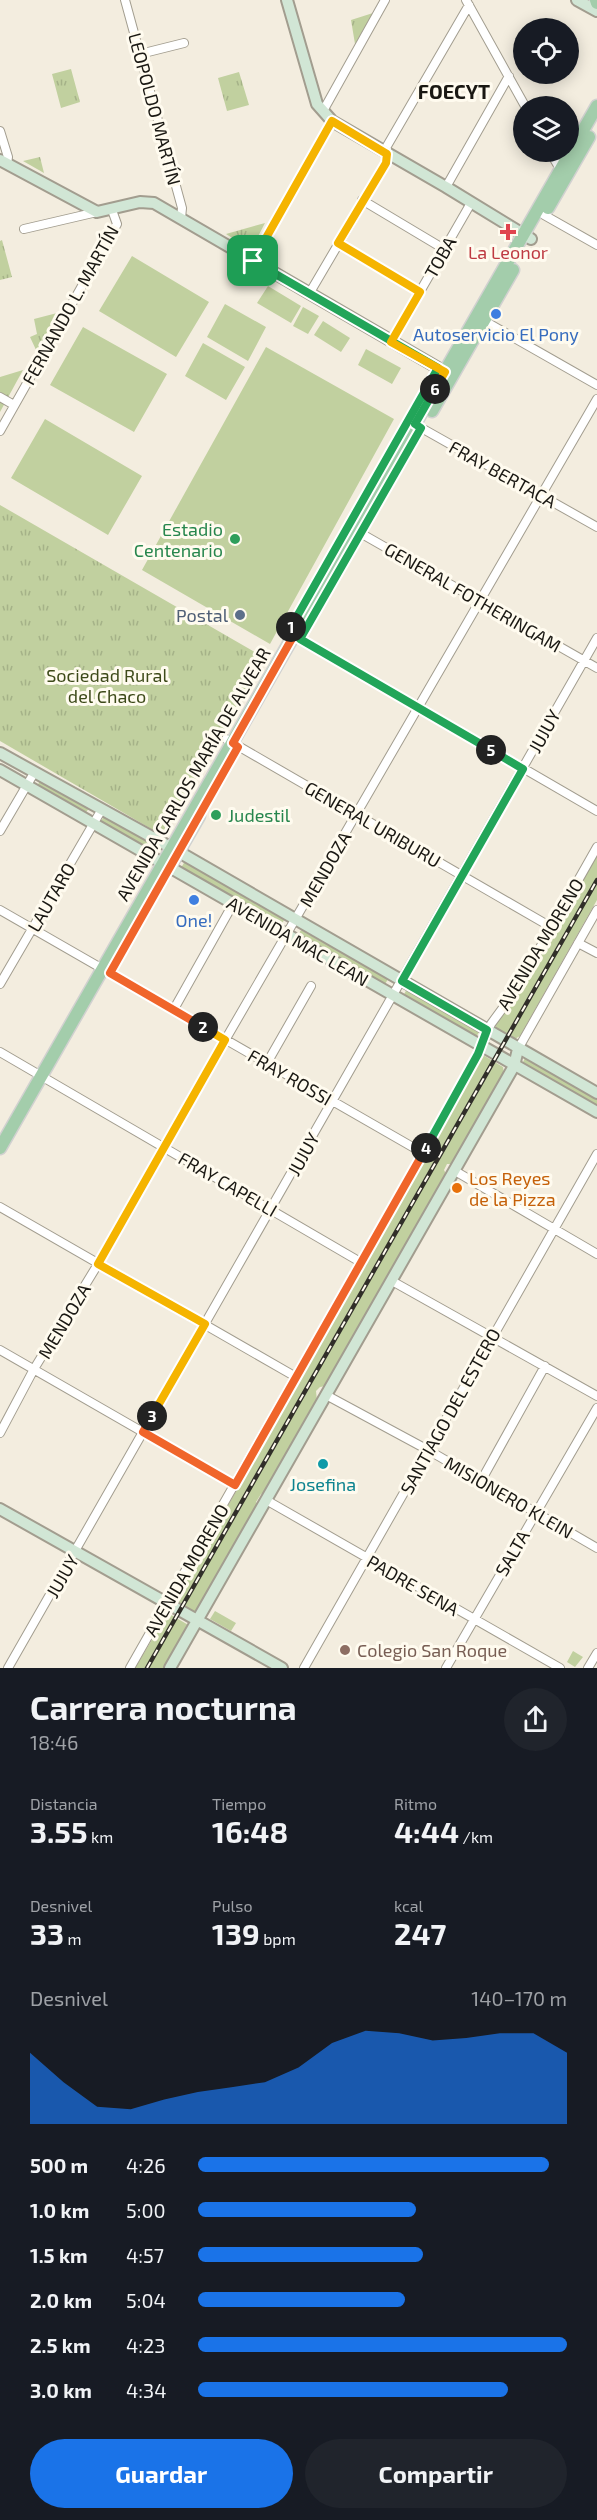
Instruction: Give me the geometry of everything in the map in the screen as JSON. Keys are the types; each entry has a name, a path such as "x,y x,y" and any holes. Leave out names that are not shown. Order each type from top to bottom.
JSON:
{"main road":[{"name":"AVENIDA CARLOS MARÍA DE ALVEAR","path":"579,126 596,100"},
{"name":"AVENIDA CARLOS MARÍA DE ALVEAR","path":"0,1148 354,529 415,424 481,318 559,166 596,100"},
{"name":"AVENIDA CARLOS MARÍA DE ALVEAR","path":"415,424 441,370 524,235 544,215 597,122"},
{"name":"AVENIDA CARLOS MARÍA DE ALVEAR","path":"559,166 560,162"},
{"name":"AVENIDA CARLOS MARÍA DE ALVEAR","path":"441,370 481,318"},
{"name":"AVENIDA CARLOS MARÍA DE ALVEAR","path":"0,1131 40,1076"},
{"name":"AVENIDA CARLOS MARÍA DE ALVEAR","path":"0,1160 40,1076"}],"street":[{"name":"LEOPOLDO MARTÍN","path":"125,0 182,208 180,218"},
{"path":"287,0 312,91 323,111 332,121 524,235"},
{"path":"323,111 385,0"},
{"path":"577,0 597,11"},
{"path":"468,3 520,96"},
{"path":"309,294 362,200 386,163 387,146 468,3"},
{"path":"140,54 184,43"},
{"path":"446,187 509,76"},
{"path":"253,261 332,121"},
{"path":"0,131 8,157 3,162 97,212"},
{"path":"556,162 559,166"},
{"path":"362,200 444,249"},
{"path":"24,229 148,201 154,202 441,370"},
{"name":"TOBA","path":"391,342 471,203"},
{"name":"FERNANDO L. MARTÍN","path":"0,431 117,224 112,210"},
{"path":"544,215 597,245"},
{"path":"338,243 420,292"},
{"path":"481,318 597,385"},
{"path":"0,397 14,405"},
{"name":"MENDOZA","path":"0,1432 34,1369 98,1264 225,1040 597,399"},
{"name":"FRAY BERTACA","path":"415,424 597,527"},
{"name":"GENERAL FOTHERINGAM","path":"354,529 597,668"},
{"path":"294,636 597,811"},
{"name":"JUJUY","path":"8,1668 76,1553 597,638"},
{"name":"GENERAL URIBURU","path":"232,743 551,927"},
{"name":"AVENIDA MAC LEAN","path":"0,753 171,848 597,1094"},
{"name":"AVENIDA MAC LEAN","path":"0,770 597,1112"},
{"path":"0,831 34,773"},
{"name":"LAUTARO","path":"0,984 102,809"},
{"name":"AVENIDA MORENO","path":"130,1668 423,1154 478,1054 487,1030 516,990 597,846"},
{"path":"174,1009 234,904"},
{"name":"FRAY ROSSI","path":"0,910 423,1154"},
{"name":"AVENIDA MORENO","path":"170,1668 455,1171 514,1066 518,1049 597,910"},
{"path":"578,943 597,953"},
{"path":"267,1063 311,986"},
{"name":"FRAY CAPELLI","path":"0,1052 362,1263"},
{"name":"SANTIAGO DEL ESTERO","path":"304,1668 597,1154"},
{"path":"455,1171 597,1254"},
{"path":"0,1207 296,1377"},
{"path":"392,1281 597,1396"},
{"path":"0,1350 235,1485"},
{"path":"481,1481 545,1366"},
{"name":"MISIONERO KLEIN","path":"326,1395 428,1450 597,1548"},
{"name":"SALTA","path":"446,1668 597,1408"},
{"name":"PADRE SENA","path":"266,1500 560,1668"},
{"path":"0,1509 282,1668"},
{"path":"588,1668 597,1653"}],"green space":[{"path":"373,13 355,44 351,20"},
{"path":"71,69 80,102 61,108 52,74"},
{"path":"239,72 249,105 227,111 218,78"},
{"path":"40,157 44,173 23,161"},
{"path":"265,223 251,250 226,234"},
{"path":"2,240 12,277 0,280 0,241"},
{"path":"132,256 209,302 176,357 99,311"},
{"path":"268,286 301,306 291,323 257,303"},
{"path":"225,304 266,327 248,361 207,337"},
{"path":"303,307 319,316 308,334 293,326"},
{"path":"57,313 37,352 30,337 37,334 34,319"},
{"path":"323,321 350,338 341,352 314,335"},
{"path":"83,327 167,374 134,432 50,385"},
{"path":"203,343 245,367 226,400 185,376"},
{"path":"266,347 394,419 270,644 142,570"},
{"path":"366,349 401,368 392,384 358,365"},
{"path":"23,370 0,412 0,377"},
{"path":"45,419 142,476 108,535 11,478"},
{"name":"Sociedad Rural del Chaco","path":"0,505 265,658 166,832 160,834 0,741"},
{"path":"40,780 89,808 85,814 37,787"},
{"path":"104,816 152,844 148,851 100,823"},
{"path":"597,855 597,900 520,1036 513,1040 496,1029 496,1021 513,1000"},
{"path":"185,861 281,916 284,920 282,924 277,924 181,868"},
{"path":"301,930 388,979 384,986 297,937"},
{"path":"407,989 479,1032 475,1039 403,996"},
{"path":"483,1055 503,1067 504,1073 452,1164 447,1164 444,1170 448,1178 326,1386 316,1391 317,1401 268,1491 261,1494 256,1502 258,1505 199,1612 191,1614 175,1606 174,1601"},
{"path":"525,1058 597,1099 597,1107 521,1066"},
{"path":"215,1611 236,1623 231,1631 210,1619"},
{"path":"168,1613 190,1626 164,1668 135,1668"},
{"path":"573,1651 583,1657 575,1667 567,1662"}],"railway":[{"path":"147,1668 597,880"}],"place":[{"name":"La Leonor","path":"508,232"},
{"name":"Autoservicio El Pony","path":"496,314"},
{"name":"Estadio Centenario","path":"235,539"},
{"name":"Postal","path":"240,615"},
{"name":"Judestil","path":"216,815"},
{"name":"One!","path":"194,900"},
{"name":"Los Reyes de la Pizza","path":"457,1188"},
{"name":"Josefina","path":"323,1464"},
{"name":"Colegio San Roque","path":"345,1650"}],"district":[{"name":"FOECYT","path":"454,91"}],"route":[{"path":"253,261 332,121 387,154 386,163 338,243 420,292 391,342 409,352 438,368 445,372 415,424 421,428 300,639 523,769 402,981 487,1030 478,1054 235,1485 143,1432 205,1324 98,1264 225,1040 110,973 238,747 233,743 294,635 288,632 438,368 409,352 253,261"}]}
